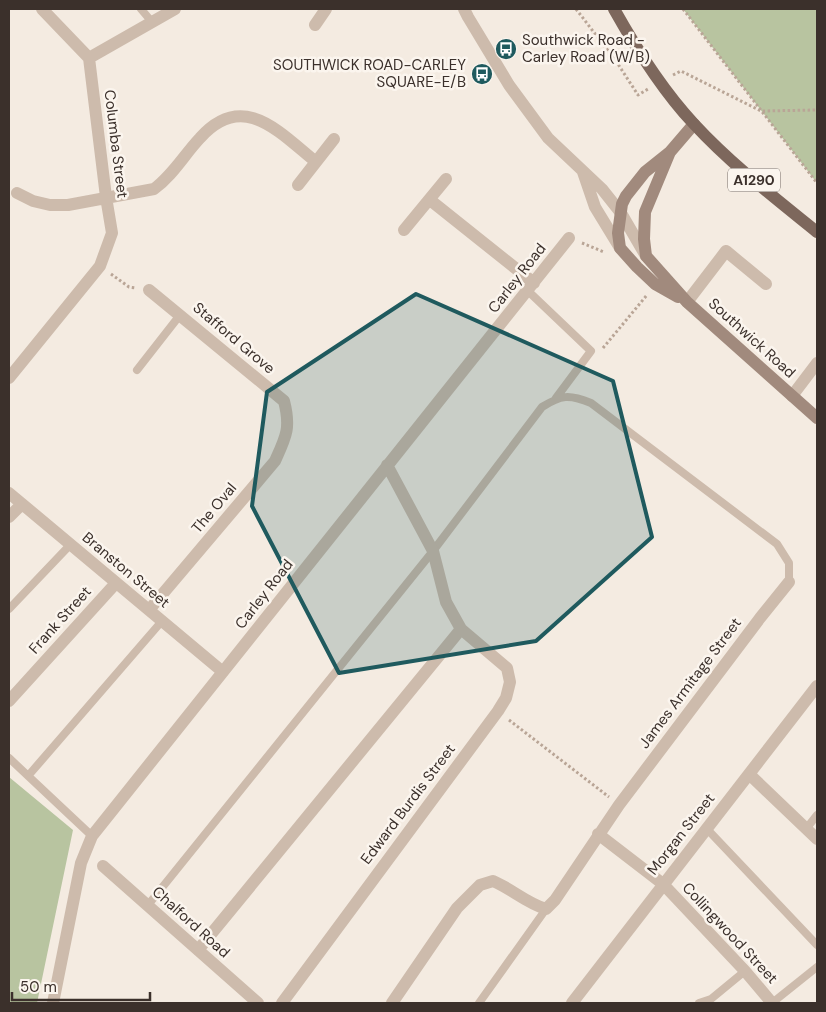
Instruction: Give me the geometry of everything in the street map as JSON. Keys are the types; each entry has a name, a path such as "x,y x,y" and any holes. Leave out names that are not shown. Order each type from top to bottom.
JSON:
{"main road":[{"name":"A1290","path":"614,9 635,47 694,124 766,190 817,232"},
{"path":"687,302 655,284 637,267 620,248 618,233 626,196 645,172 670,152 694,124"},
{"path":"670,152 645,212 644,239 646,256 687,302"},
{"name":"Southwick Road","path":"687,302 817,418"}],"street":[{"path":"42,9 89,58 175,9"},
{"path":"315,25 326,9"},
{"path":"464,9 520,100 548,138 602,190 621,213 646,256"},
{"name":"Columba Street","path":"89,58 112,233 100,266"},
{"path":"17,193 33,201 50,205 68,205 154,189 166,180 201,137 221,119 244,116 261,120 278,131 316,162"},
{"path":"298,186 334,139"},
{"path":"582,170 595,207 620,248"},
{"path":"404,230 446,179"},
{"path":"430,200 531,287"},
{"name":"Carley Road","path":"53,1003 80,863 92,836 569,238"},
{"path":"687,302 726,251 766,284"},
{"path":"9,378 100,266"},
{"name":"Stafford Grove","path":"149,290 284,401 288,418"},
{"path":"792,396 817,363"},
{"name":"The Oval","path":"149,610 274,461 286,438 288,418"},
{"name":"Edward Burdis Street","path":"282,1003 498,711 506,698 510,682 507,668 461,629 446,602 433,551 387,465"},
{"name":"Branston Street","path":"9,493 223,672"},
{"path":"9,517 22,504"},
{"name":"James Armitage Street","path":"546,909 555,900 619,805 789,582"},
{"name":"Frank Street","path":"9,702 116,583"},
{"path":"198,950 461,629"},
{"name":"Morgan Street","path":"572,1003 817,686"},
{"path":"749,774 817,839"},
{"name":"Collingwood Street","path":"598,834 663,884 745,971 772,1003"},
{"name":"Chalford Road","path":"102,866 258,1003"},
{"path":"392,1003 457,908 480,885 493,881 506,886 532,905 546,909"}],"lane":[{"path":"141,9 152,22"},
{"path":"148,905 433,551 542,407 556,398 591,351 531,287"},
{"path":"137,370 180,315"},
{"path":"556,398 574,396 590,403 777,544 789,563 789,582"},
{"path":"9,609 70,545"},
{"path":"28,776 162,621"},
{"path":"9,758 92,836"},
{"path":"806,829 817,814"},
{"path":"707,829 817,944"},
{"path":"479,1003 546,909"},
{"path":"772,1003 817,967"},
{"path":"699,1003 711,999 745,971"}],"path":[{"path":"683,9 817,182"},
{"path":"761,111 817,110"},
{"path":"569,238 609,254 620,248"},
{"path":"100,266 129,287 149,290"},
{"path":"591,351 601,350 655,284"},
{"path":"498,711 619,805"}],"highlighted area":[{"path":"416,294 613,381 652,537 536,641 339,673 252,506 267,392"}],"green space":[{"path":"683,9 817,9 817,183"},
{"path":"9,777 73,830 37,1003 9,1003"}],"place":[{"name":"Southwick Road - Carley Road (W/B)","path":"506,49"},
{"name":"SOUTHWICK ROAD-CARLEY SQUARE-E/B","path":"482,74"}]}
